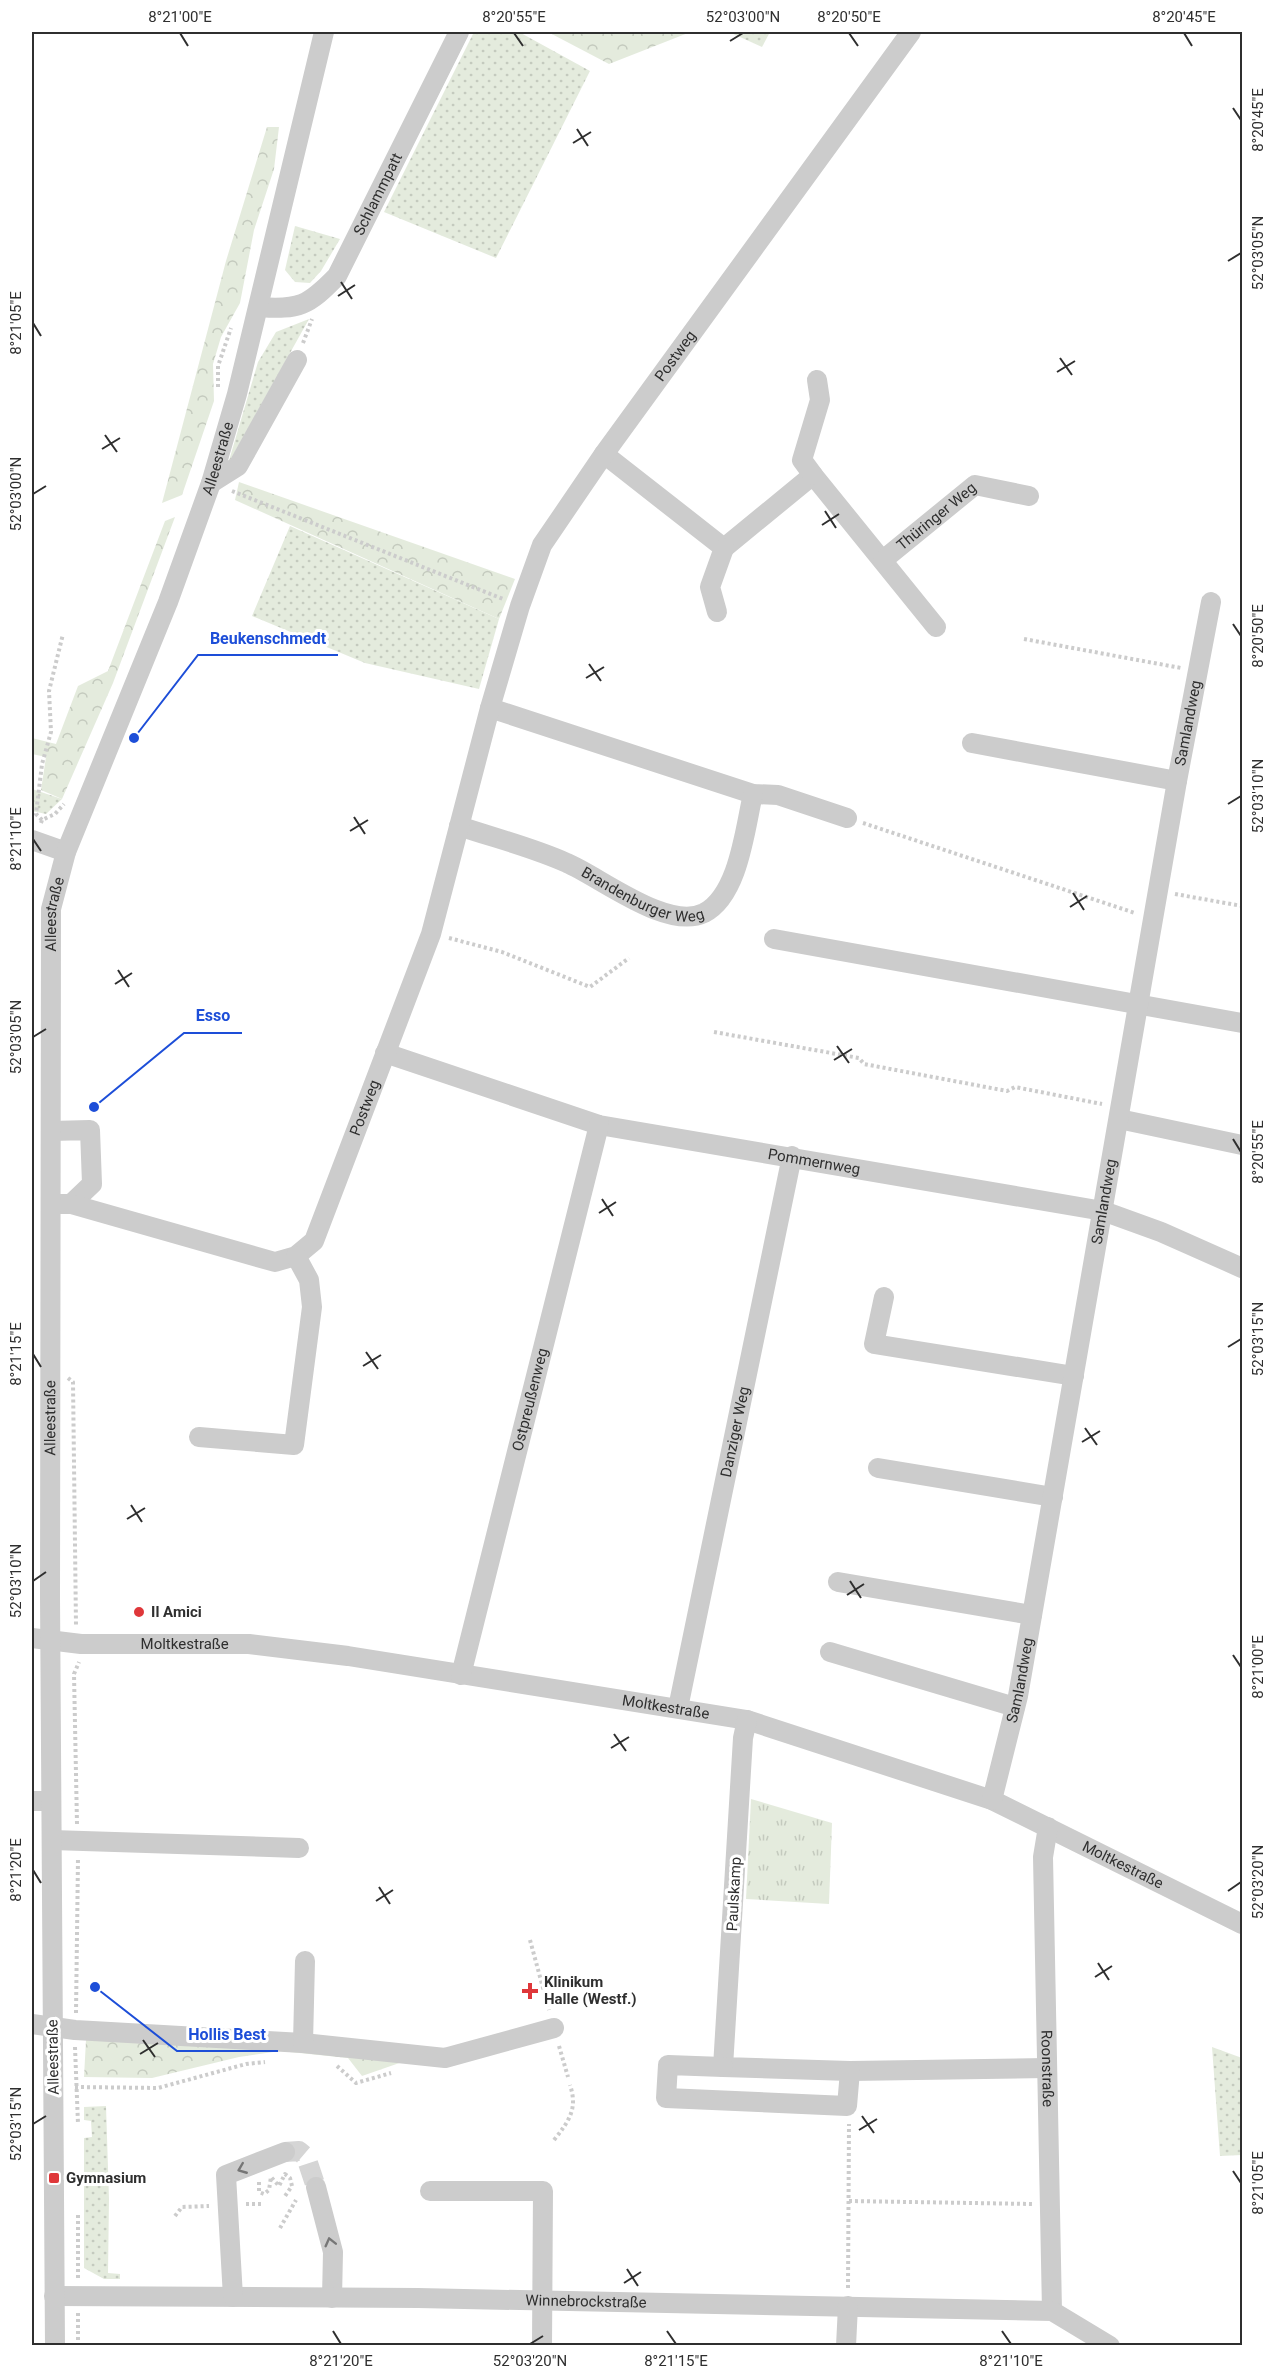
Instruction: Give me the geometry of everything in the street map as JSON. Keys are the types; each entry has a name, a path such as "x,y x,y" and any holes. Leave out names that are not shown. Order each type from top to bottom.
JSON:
{"street":[{"name":"Alleestraße","path":"55,2346 52,1840 41,1640 50,1362 41,1326 61,1204 51,1131 51,909 66,852 94,778 168,602 211,483 259,307 324,32"},
{"name":"Schlammpatt","path":"259,307 290,309 316,297 337,276 459,32"},
{"name":"Postweg","path":"296,1257 314,1241 431,934 490,708 520,606 542,545 604,454 911,32"},
{"path":"211,483 238,466 297,360"},
{"name":"Thüringer Weg","path":"817,380 820,400 802,460 936,627"},
{"path":"604,454 724,548"},
{"path":"717,612 710,587 724,548 813,475"},
{"name":"Thüringer Weg","path":"883,560 975,485 1029,496"},
{"name":"Samlandweg","path":"992,1800 1015,1707 1032,1615 1177,782 1211,602"},
{"path":"490,708 753,794 778,795 847,818"},
{"path":"972,742 1177,782"},
{"name":"Brandenburger Weg","path":"459,826 566,862 637,901 665,913 685,917 704,913 719,900 729,885 737,864 753,794"},
{"path":"33,841 66,852"},
{"path":"774,939 1242,1023"},
{"name":"Pommernweg","path":"385,1053 599,1125 792,1156 1103,1211 1161,1232 1242,1268"},
{"path":"1120,1114 1242,1144"},
{"name":"Ostpreußenweg","path":"461,1675 599,1125"},
{"path":"51,1131 90,1130 92,1184 61,1204"},
{"name":"Danziger Weg","path":"678,1708 792,1156"},
{"path":"61,1204 275,1262 296,1257 309,1280 312,1307 294,1445 199,1437"},
{"path":"884,1298 874,1344 1074,1376"},
{"path":"878,1468 1053,1497"},
{"path":"838,1582 1032,1615"},
{"name":"Moltkestraße","path":"41,1640 81,1644 249,1644 348,1656 747,1720 992,1800 1242,1924"},
{"path":"831,1652 1015,1707"},
{"name":"Paulskamp","path":"723,2067 747,1720"},
{"path":"32,1802 51,1802"},
{"name":"Roonstraße","path":"1048,1827 1043,1857 1052,2311"},
{"path":"52,1840 299,1848"},
{"path":"303,2043 305,1961"},
{"path":"32,2024 75,2030 303,2043 444,2058 554,2028"},
{"path":"850,2071 847,2106 666,2098 668,2065 850,2071 1046,2068"},
{"path":"233,2297 226,2175 285,2152"},
{"path":"316,2187 333,2252 332,2298"},
{"path":"430,2191 543,2191 542,2346"},
{"name":"Winnebrockstraße","path":"54,2296 332,2298 1052,2311 1110,2346"},
{"path":"846,2346 848,2307"}],"path":[{"path":"297,360 313,316 316,297"},
{"path":"211,483 520,606"},
{"path":"42,820 36,814 42,764 51,732 49,691 63,634"},
{"path":"1024,639 1197,671"},
{"path":"33,841 42,820 55,814 68,794"},
{"path":"847,818 1153,919"},
{"path":"1158,890 1242,906"},
{"path":"431,934 502,952 590,987 629,958"},
{"path":"714,1032 859,1058 864,1064 1007,1091 1015,1087 1120,1114"},
{"path":"50,1362 73,1382 75,1623 81,1633 81,1658 74,1674 78,1841 75,2087 78,2124"},
{"path":"54,2088 158,2088 246,2064 269,2062"},
{"path":"333,2063 356,2083 400,2070"},
{"path":"554,2140 571,2118 574,2099 570,2085"},
{"path":"847,2106 848,2307"},
{"path":"254,2177 259,2180 259,2192 264,2194 269,2190 271,2177 279,2186 285,2174 290,2178 292,2186 285,2196"},
{"path":"32,2183 32,2223"},
{"path":"247,2194 245,2204 264,2204"},
{"path":"280,2228 296,2200"},
{"path":"849,2201 1049,2204"},
{"path":"175,2216 182,2207 227,2204"},
{"path":"78,2215 78,2346"}],"green space":[{"path":"474,32 519,32 590,71 496,258 384,212"},
{"path":"548,32 684,32 688,33 609,64"},
{"path":"729,32 770,32 762,47"},
{"path":"267,127 279,127 274,169 254,230 240,303 221,337 213,364 214,401 182,495 162,503 226,261"},
{"path":"295,226 340,239 321,271 310,283 295,282 285,270"},
{"path":"309,319 228,464 258,362 276,332"},
{"path":"239,482 515,579 499,619 235,500"},
{"path":"175,517 113,683 62,799 41,790 46,757 32,754 32,738 56,744 78,686 108,671 165,521"},
{"path":"290,526 499,619 479,689 365,663 252,616"},
{"path":"32,789 62,799 46,814 32,811"},
{"path":"751,1799 832,1823 829,1904 746,1899"},
{"path":"86,2040 301,2045 408,2060 362,2076 348,2058 280,2051 239,2057 152,2078 84,2077"},
{"path":"1212,2047 1242,2058 1242,2155 1220,2156"},
{"path":"106,2106 109,2199 108,2273 120,2274 120,2279 104,2279 84,2268 84,2138 92,2137 91,2121 84,2120 84,2107"}],"tunnel":[{"path":"285,2152 299,2151 306,2157 316,2187"}],"place":[{"name":"Beukenschmedt","path":"134,738"},
{"name":"Esso","path":"94,1107"},
{"name":"Il Amici","path":"139,1612"},
{"name":"Hollis Best","path":"95,1987"},
{"name":"Klinikum Halle (Westf.)","path":"530,1991"},
{"name":"Gymnasium","path":"54,2178"}]}
